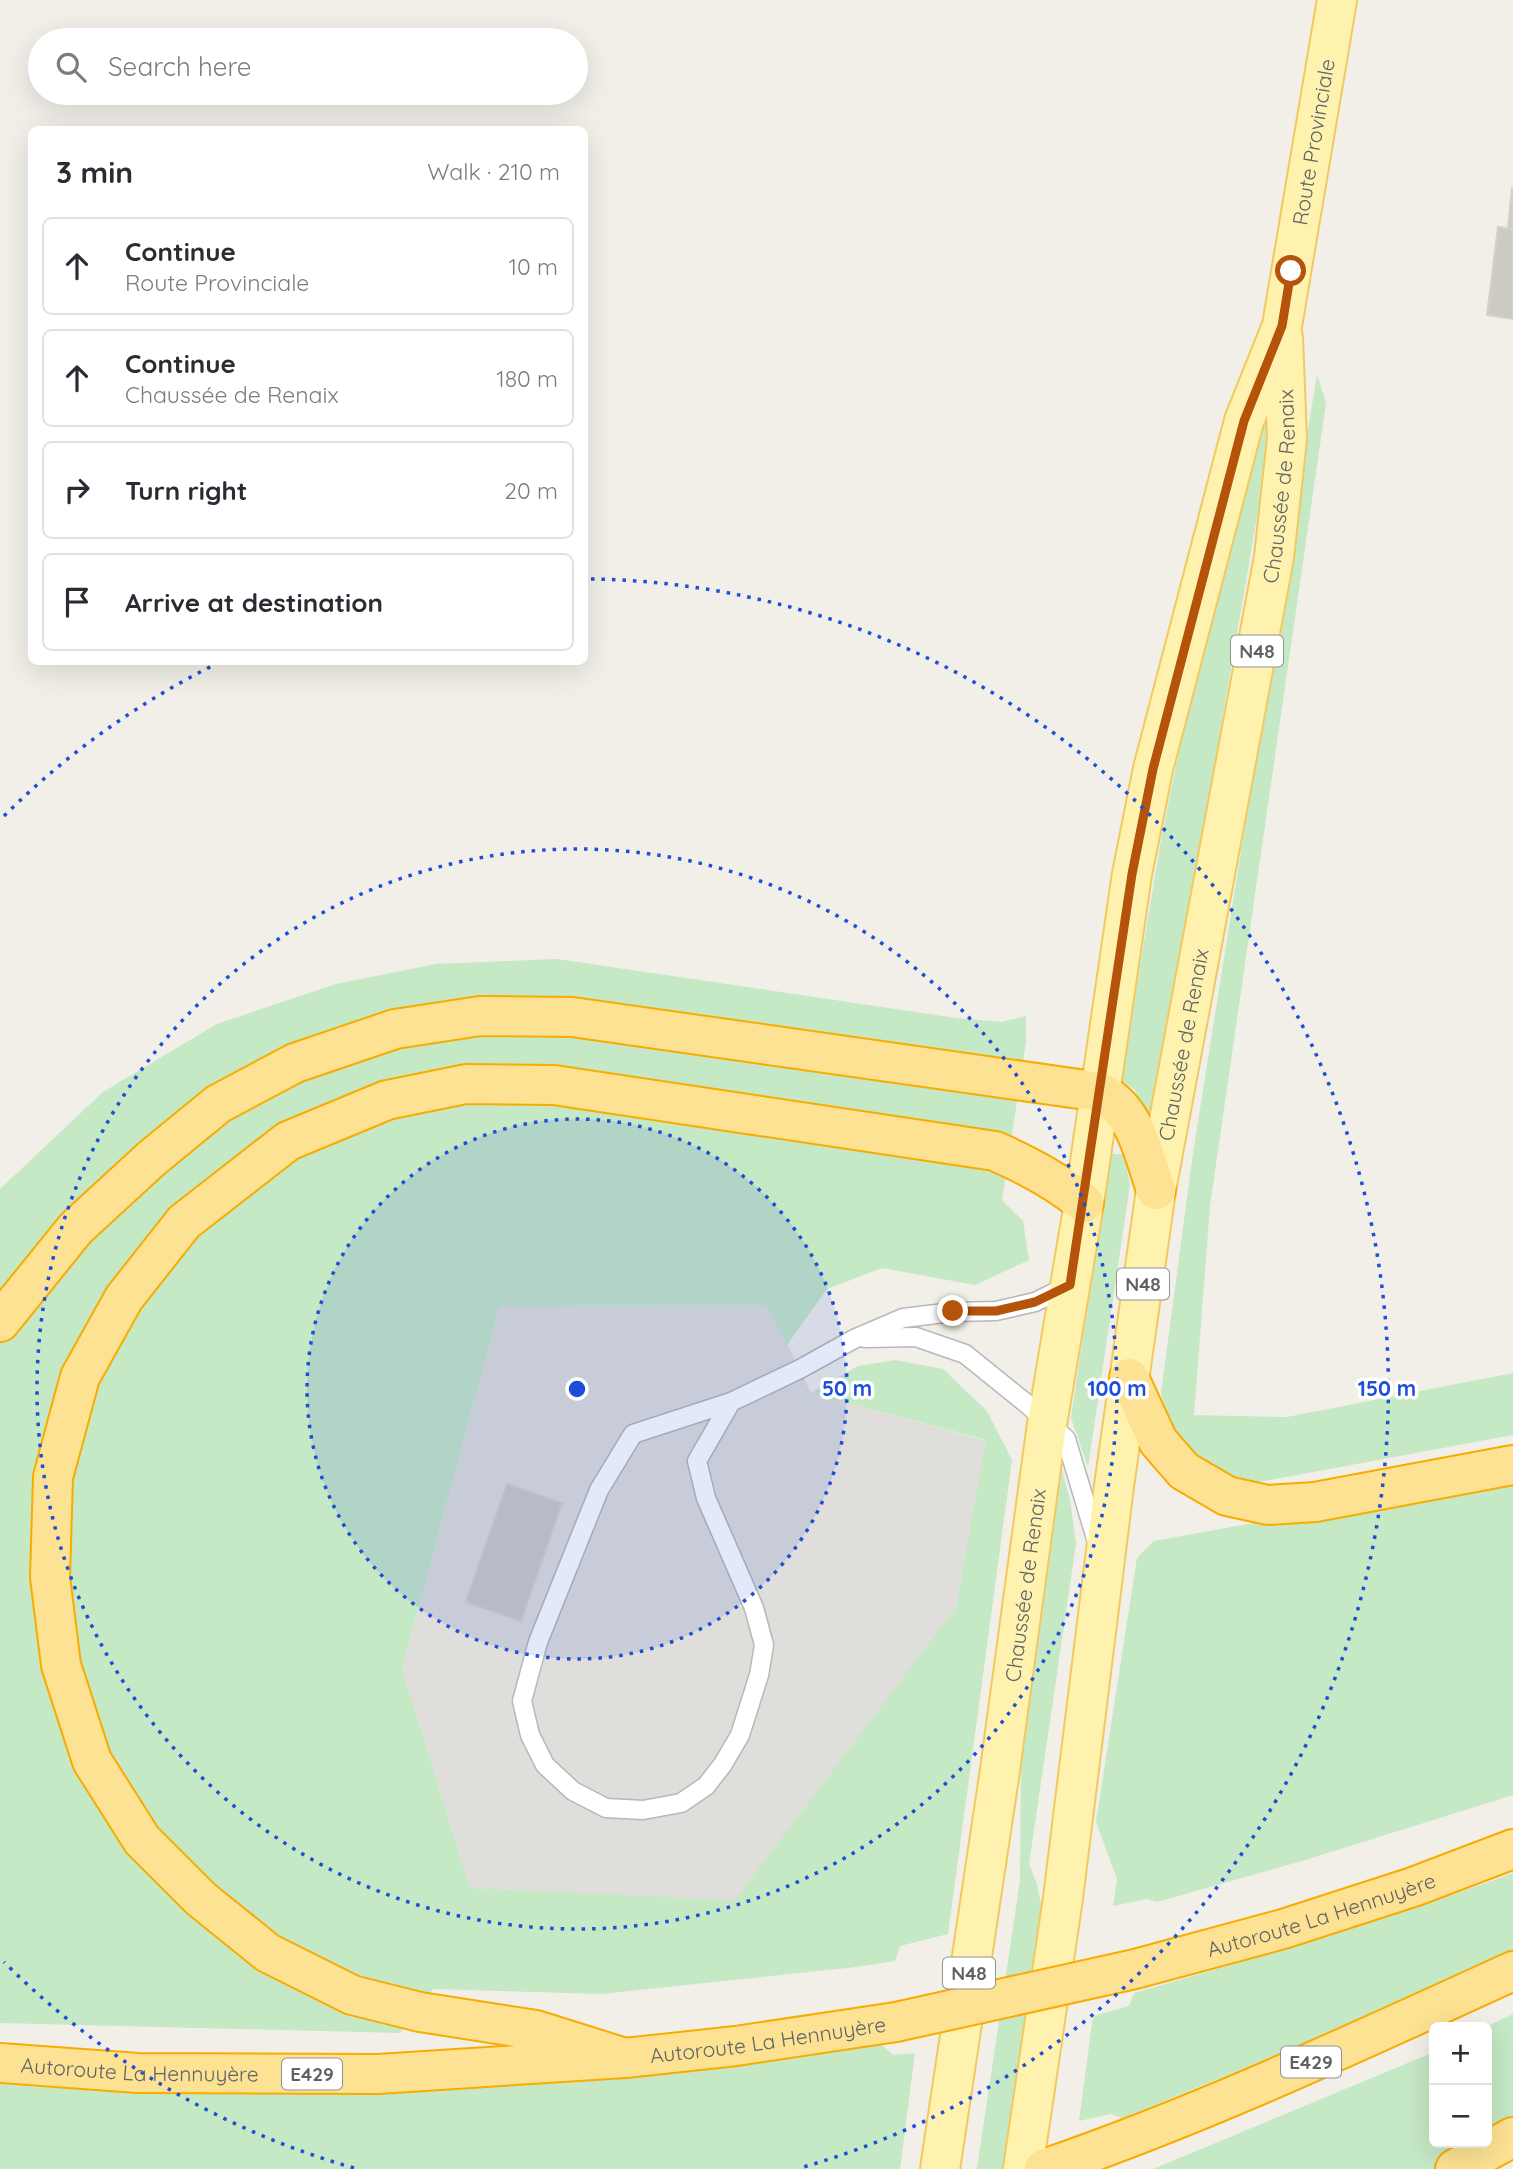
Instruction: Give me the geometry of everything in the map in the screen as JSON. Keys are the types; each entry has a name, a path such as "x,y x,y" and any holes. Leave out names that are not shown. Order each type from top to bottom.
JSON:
{"highway":[{"path":"0,1322 76,1228 151,1159 218,1104 295,1063 395,1029 480,1016 572,1017 1100,1092 1113,1099 1137,1131 1156,1190"},
{"path":"625,2058 536,2030 420,2012 352,1995 268,1953 201,1899 142,1840 92,1761 61,1665 50,1577 53,1477 80,1377 124,1298 184,1222 288,1141 387,1100 466,1084 554,1085 995,1151 1063,1186 1084,1203"},
{"path":"1129,1378 1158,1441 1184,1471 1227,1496 1268,1506 1315,1502 1513,1465"},
{"name":"Autoroute La Hennuyère","path":"0,2063 138,2073 378,2074 625,2058 736,2046 896,2022 1135,1969 1283,1929 1413,1887 1513,1849"},
{"name":"E429","path":"1044,2169 1107,2147 1323,2057 1513,1971"},
{"path":"1455,2169 1513,2137"}],"main road":[{"name":"Route Provinciale","path":"1282,326 1338,0"},
{"name":"Chaussée de Renaix","path":"940,2169 997,1790 1047,1424 1084,1203 1132,874 1153,769 1244,421 1282,326"},
{"name":"Chaussée de Renaix","path":"1023,2169 1063,1898 1104,1567 1156,1190 1274,557 1287,439 1282,326"}],"lane":[{"path":"731,1402 697,1461 706,1498 754,1608 764,1645 759,1675 740,1735 706,1786 681,1803 643,1810 606,1808 573,1791 545,1765 530,1735 522,1701 538,1642 599,1490 633,1434 731,1402 854,1339 903,1318 953,1311 996,1311 1035,1302 1070,1285"},
{"path":"854,1339 916,1337 965,1354 1066,1439 1104,1567"}],"shaded area":[{"path":"768,1305 811,1393 987,1441 956,1607 735,1901 470,1888 402,1668 500,1306"}],"green space":[{"path":"1275,370 1269,447 1222,721 1154,1160 1135,1090 1121,1080 1162,834 1198,658"},
{"path":"1317,374 1326,403 1210,1206 1194,1415 1287,1417 1513,1373 1513,1435 1248,1484 1203,1466 1173,1441 1161,1393 1193,1153"},
{"path":"557,959 956,1018 1001,1022 1026,1016 1026,1042 1002,1200 1023,1221 1029,1260 975,1285 882,1268 827,1289 787,1345 767,1305 500,1306 402,1668 470,1888 735,1900 956,1607 986,1440 811,1393 858,1366 895,1360 943,1369 987,1411 1012,1460 948,1934 900,1946 895,1961 856,1967 601,1994 433,1989 400,2033 0,2023 0,1189 103,1092 217,1024 336,984 436,964"},
{"path":"1110,1154 1124,1154 1130,1185 1088,1467 1071,1418"},
{"path":"1061,1466 1070,1500 1076,1544 1029,1864 1037,1884 1042,1910 1007,2169 977,2169 1020,1880 1021,1758"},
{"path":"1513,1476 1513,1795 1302,1861 1157,1902 1147,1899 1113,1906 1117,1879 1096,1822 1137,1558 1154,1541"},
{"path":"1513,1873 1513,1950 1373,2016 1122,2118 1111,2114 1079,2121 1093,2016 1129,2006 1134,1993 1372,1921"},
{"path":"1513,2014 1513,2124 1492,2137 1492,2085 1492,2024"},
{"path":"880,2043 893,2055 915,2053 900,2169 0,2169 0,2084 285,2093 580,2082"},
{"path":"1429,2054 1429,2148 1473,2148 1434,2169 1153,2169"}],"building":[{"path":"1513,188 1513,229 1508,228"},
{"path":"1498,227 1513,229 1513,319 1487,315"},
{"path":"507,1484 562,1503 521,1621 466,1602"}],"route":[{"path":"953,1311 996,1311 1035,1302 1070,1285 1132,874 1153,769 1244,421 1282,326 1291,271"}]}
